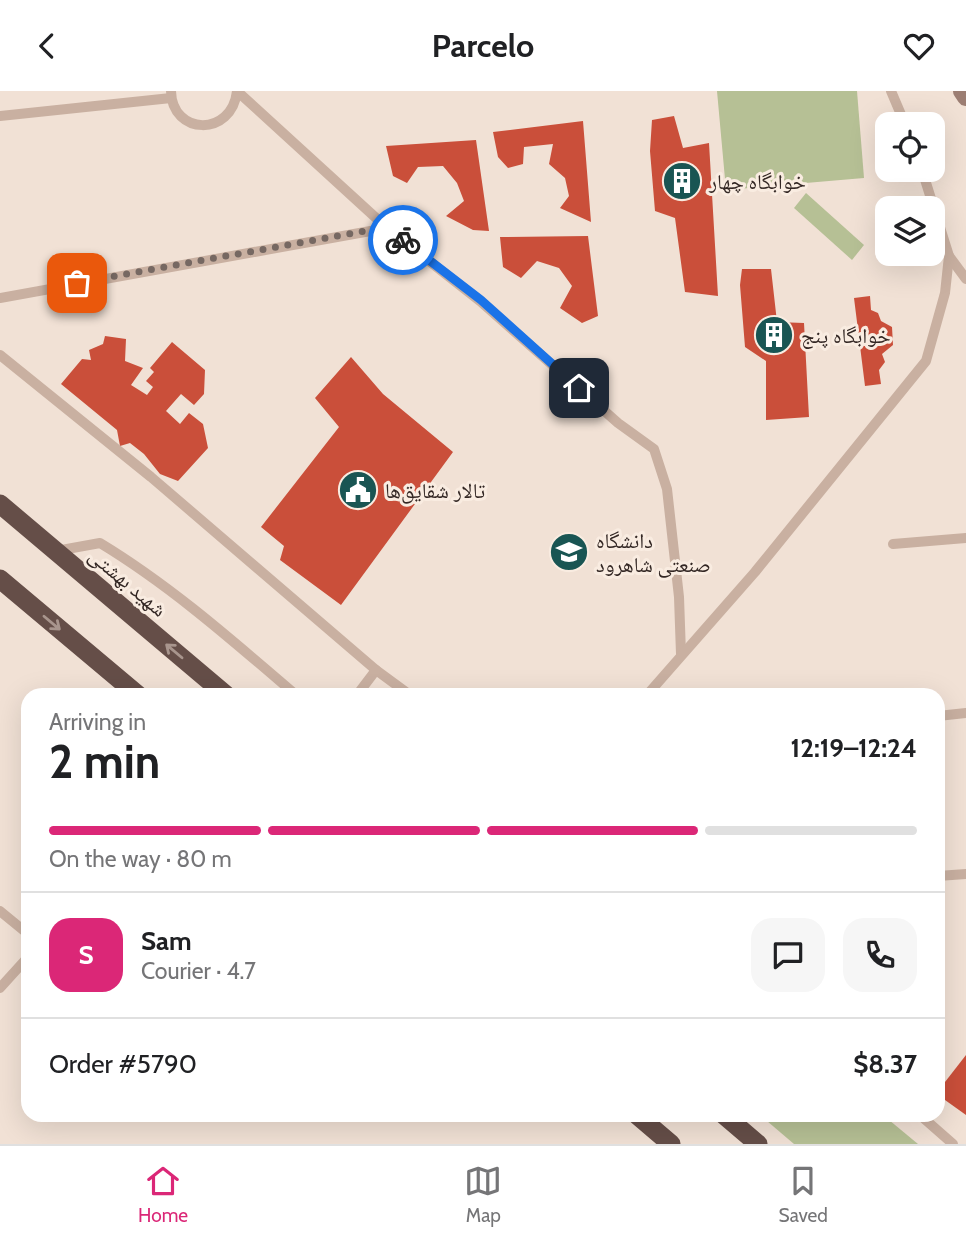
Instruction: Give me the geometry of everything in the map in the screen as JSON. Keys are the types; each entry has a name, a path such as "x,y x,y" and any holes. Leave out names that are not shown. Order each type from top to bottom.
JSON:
{"highway":[{"name":"شهید بهشتی","path":"0,504 218,688"},
{"path":"0,579 130,688"},
{"path":"645,1122 671,1144"},
{"path":"732,1122 758,1144"}],"main road":[{"path":"962,91 966,97"}],"lane":[{"path":"0,116 171,95 182,117 191,123 213,124 231,111 237,91"},
{"path":"237,91 387,227 481,300 618,423 654,449 667,489 679,597 681,654"},
{"path":"891,91 900,112"},
{"path":"926,182 949,256 966,279"},
{"path":"0,297 387,227"},
{"path":"653,688 755,572 926,361 945,293 949,256"},
{"path":"0,355 151,477 400,688"},
{"path":"893,544 966,538"},
{"path":"56,551 100,543 131,562 211,622 288,688"},
{"path":"362,688 376,670"},
{"path":"945,715 966,713"},
{"path":"945,876 966,874"},
{"path":"0,911 21,928"},
{"path":"0,988 21,965"},
{"path":"928,1122 953,1144"}],"green space":[{"path":"717,91 857,91 864,178 726,190"},
{"path":"806,193 864,245 852,260 794,208"},
{"path":"768,1122 891,1122 918,1144 794,1144"}],"building":[{"name":"خوابگاه چهار","path":"674,116 683,148 709,143 718,296 685,292 675,218 655,211 650,151 652,120"},
{"path":"583,121 591,222 560,208 569,196 565,178 549,164 553,144 524,147 523,164 508,168 498,157 493,132"},
{"path":"476,140 489,231 473,230 446,216 464,201 457,183 443,166 418,167 407,183 393,176 386,146"},
{"path":"588,236 598,316 582,323 560,308 572,286 559,268 537,261 521,278 503,267 500,237"},
{"name":"خوابگاه پنج","path":"742,269 771,269 777,322 804,323 809,417 766,420 766,361 745,347 740,285"},
{"path":"870,296 871,310 878,313 881,321 892,327 893,345 882,354 885,362 879,370 881,384 865,386 854,298"},
{"path":"105,336 126,339 125,361 143,368 131,385 147,395 153,387 146,381 154,372 150,368 172,342 205,370 204,394 194,405 181,394 166,411 180,424 189,413 203,424 208,448 178,481 160,474 144,454 130,443 120,446 117,430 61,384 82,359 91,360 89,350 103,344"},
{"name":"تالار شقایق‌‌ها","path":"351,357 383,394 453,452 341,605 280,560 284,546 261,527 339,427 315,398"},
{"path":"966,1055 966,1115 945,1100 945,1082"}],"way so far":[{"path":"77,283 387,227 403,240"}],"place":[{"name":"خوابگاه چهار","path":"682,181"},
{"name":"خوابگاه پنج","path":"774,335"},
{"name":"تالار شقایق‌‌ها","path":"358,490"},
{"name":"دانشگاه صنعتی شاهرود","path":"569,552"}],"route":[{"path":"403,240 481,300 579,388"}]}
